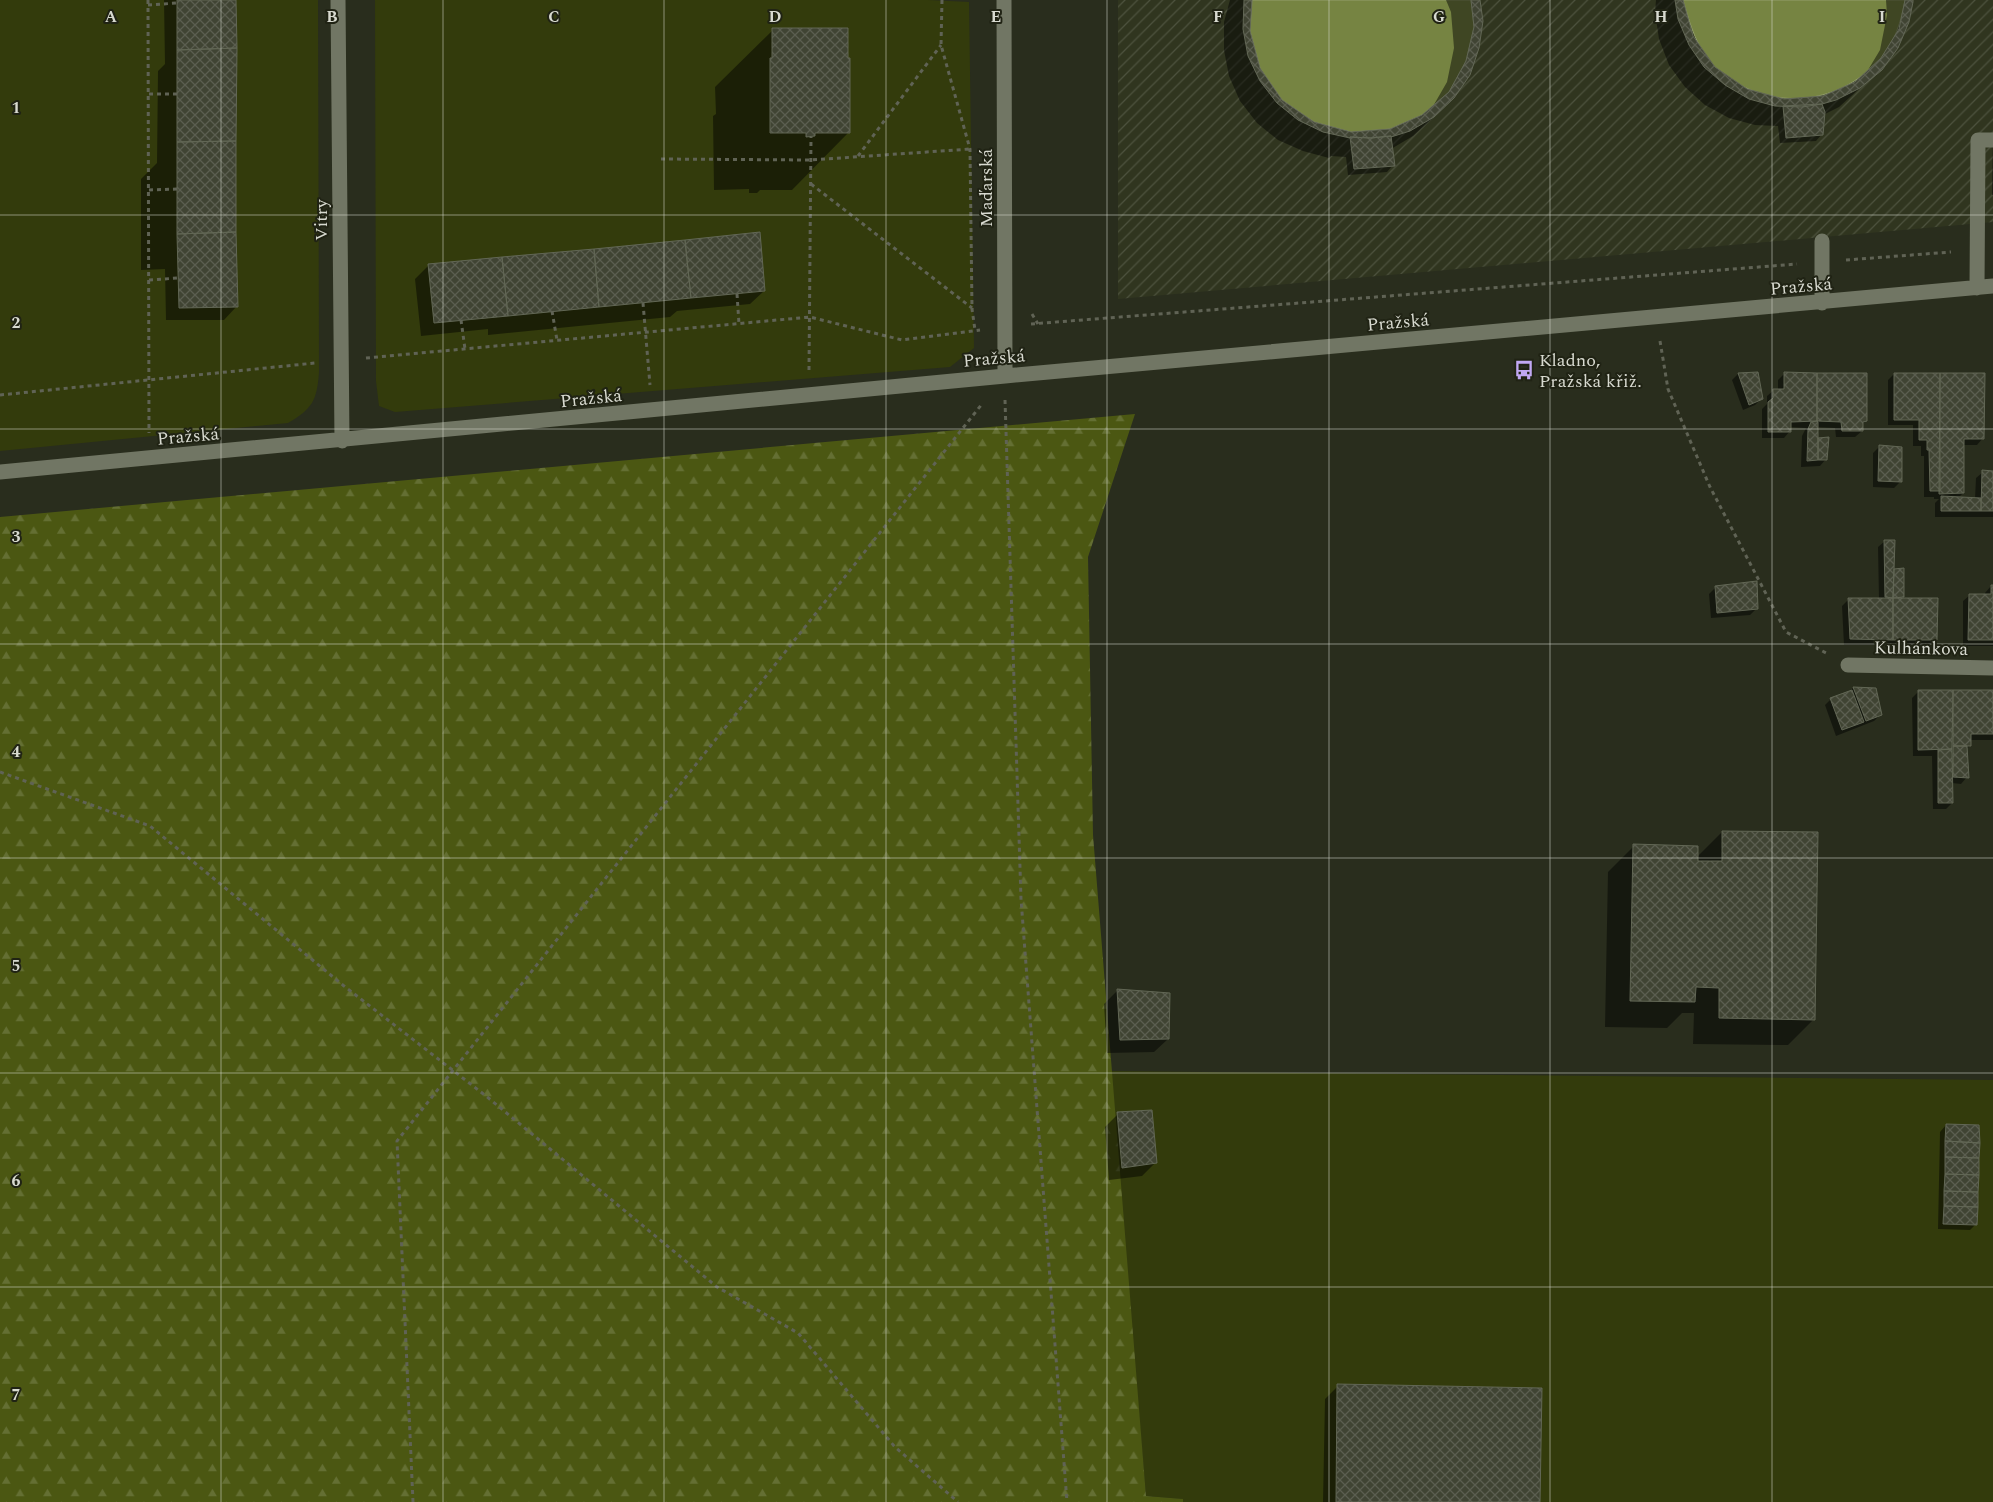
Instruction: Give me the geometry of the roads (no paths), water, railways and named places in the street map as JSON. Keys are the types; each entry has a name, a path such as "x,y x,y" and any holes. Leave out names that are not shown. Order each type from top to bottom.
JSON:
{"street":[{"name":"Vitry","path":"338,0 342,441"},
{"name":"Maďarská","path":"1004,0 1005,376"},
{"path":"1977,288 1978,140 1993,140"},
{"path":"1822,241 1822,303"},
{"name":"Pražská","path":"0,472 342,441 1005,376 1993,286"},
{"name":"Kulhánkova","path":"1848,665 1993,668"}],"place":[{"name":"Kladno, Pražská křiž.","path":"1524,370"}]}
